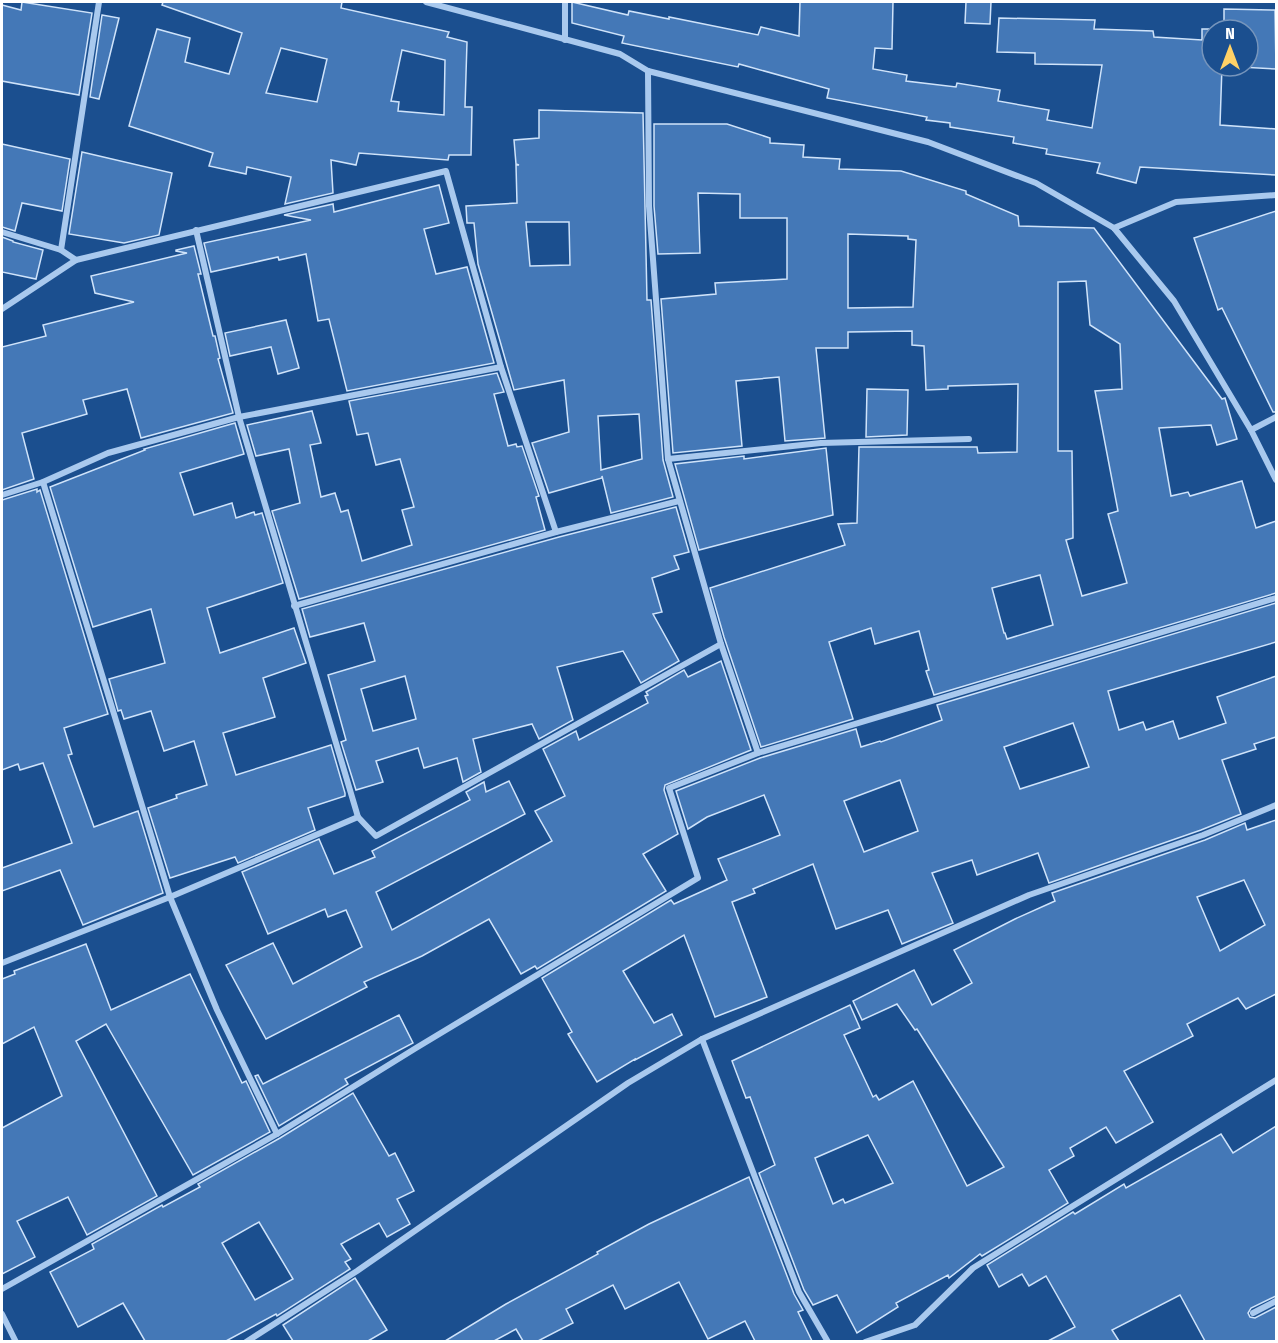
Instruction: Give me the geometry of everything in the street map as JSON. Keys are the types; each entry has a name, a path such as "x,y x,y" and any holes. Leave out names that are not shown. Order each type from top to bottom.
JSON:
{"street":[{"path":"61,250 99,2"},
{"path":"426,2 620,54 648,71 928,142 1036,183 1114,228 1174,301 1251,430 1276,480"},
{"path":"565,2 565,40"},
{"path":"648,71 649,206 668,459 721,644 758,753"},
{"path":"2,309 76,260 446,171 501,367 556,532"},
{"path":"1114,228 1176,202 1276,195"},
{"path":"196,230 239,417 294,606 358,817 376,836 721,644"},
{"path":"2,232 61,250 76,260"},
{"path":"2,495 43,482 108,453 239,417 501,367"},
{"path":"1251,430 1276,417"},
{"path":"668,459 821,443 969,439"},
{"path":"43,482 171,897 217,1010 277,1134"},
{"path":"294,606 556,532 679,501"},
{"path":"2,1289 277,1134 698,878 669,788 758,753 1276,598"},
{"path":"246,1341 357,1271 628,1083 702,1039 1029,895 1203,835 1276,805"},
{"path":"2,952 3,962 171,897 358,817"},
{"path":"702,1039 799,1292 828,1341"},
{"path":"865,1341 915,1325 973,1268 1276,1080"},
{"path":"1253,1314 1276,1301"},
{"path":"2,1314 16,1341"}],"building":[{"path":"22,2 92,13 79,95 2,81 2,5 21,10"},
{"path":"163,2 342,2 341,8 449,32 447,37 467,42 465,107 472,107 471,155 449,155 448,160 359,153 356,165 331,160 333,193 285,204 291,177 247,167 246,174 209,166 213,153 129,126 157,29 190,38 185,62 229,74 242,33 162,5","holes":["281,48 327,59 317,102 266,93","402,50 445,60 444,115 398,111 399,102 391,101"]},
{"path":"572,2 628,15 629,11 669,19 669,17 758,35 761,27 799,36 800,2 893,2 892,49 875,48 873,69 907,75 906,81 956,87 957,83 1000,90 998,101 1049,110 1047,120 1092,128 1102,65 1035,64 1035,53 997,52 999,18 1095,20 1094,29 1153,31 1154,37 1200,40 1200,78 1222,78 1220,125 1276,129 1276,175 1140,167 1136,183 1097,173 1100,163 1046,154 1047,149 1013,143 1014,137 950,127 950,123 926,120 927,117 827,98 829,89 739,64 738,67 622,43 624,36 572,23"},
{"path":"966,2 991,2 990,24 965,23"},
{"path":"1224,9 1275,10 1276,69 1260,68 1260,18 1224,18"},
{"path":"102,15 119,18 99,99 90,97"},
{"path":"539,110 643,113 647,300 651,300 663,460 673,497 611,513 602,476 602,478 549,493 532,443 569,432 564,380 514,390 478,264 474,223 467,223 466,206 517,203 516,165 519,165 516,164 514,140 539,138","holes":["526,222 569,222 570,265 530,266","639,414 642,459 601,470 598,416"]},
{"path":"654,124 727,124 770,138 770,143 804,145 803,157 840,159 839,169 901,171 966,191 966,194 1018,216 1019,226 1094,228 1222,399 1225,398 1237,439 1217,445 1211,425 1159,428 1171,496 1188,492 1190,496 1242,481 1256,528 1276,521 1276,593 934,695 926,671 929,670 919,631 875,644 871,628 829,642 853,719 761,747 710,588 845,545 838,524 857,523 859,447 977,447 978,453 1017,452 1018,384 948,386 948,389 926,390 924,346 912,345 912,331 848,332 848,348 816,348 825,438 785,441 779,377 736,381 742,446 673,453 661,299 716,294 715,283 787,279 787,218 740,218 740,194 698,193 700,253 658,254 654,206","holes":["848,234 908,236 908,239 916,240 913,307 848,308","1086,281 1090,325 1120,344 1122,389 1095,391 1118,511 1108,514 1127,583 1082,596 1066,540 1073,538 1072,451 1058,451 1058,282","1040,575 1053,625 1007,639 992,588"]},
{"path":"2,144 70,159 62,211 22,203 15,231 2,227"},
{"path":"82,152 172,173 159,235 124,243 69,234"},
{"path":"439,185 449,223 424,229 436,274 467,267 494,363 347,391 329,319 318,321 306,254 279,260 278,257 211,272 204,243 311,220 284,215 333,204 334,212"},
{"path":"1276,211 1276,412 1273,412 1222,308 1218,310 1194,238"},
{"path":"2,237 43,250 36,279 2,272"},
{"path":"194,246 201,274 198,274 233,413 141,438 127,389 83,400 87,414 22,433 34,479 2,490 2,347 46,336 43,325 134,302 95,293 91,276 187,253 176,250"},
{"path":"286,320 299,368 278,374 271,347 230,356 225,333"},
{"path":"497,373 504,392 494,394 508,446 516,444 517,447 522,446 539,496 536,497 545,530 299,599 272,511 300,503 289,449 256,456 247,425 312,411 321,443 310,445 321,497 335,493 341,512 348,510 362,561 412,545 402,510 414,507 400,459 376,465 368,433 357,435 349,401"},
{"path":"867,389 908,390 907,435 866,437"},
{"path":"235,423 244,454 180,473 194,515 232,503 236,518 254,512 255,515 262,513 283,583 207,608 220,653 294,628 306,663 263,678 275,717 223,733 236,775 331,745 345,796 308,808 315,830 238,863 235,857 170,878 148,808 177,798 176,795 207,785 194,741 164,751 151,711 124,719 121,710 118,711 109,679 165,663 151,609 93,627 50,487 144,449"},
{"path":"826,448 833,515 699,550 675,464 744,456 744,459"},
{"path":"37,489 37,492 40,490 108,714 64,728 72,754 68,755 94,827 138,811 163,893 83,925 60,870 2,891 2,868 72,843 43,763 20,770 18,764 2,770 2,500"},
{"path":"676,507 689,552 674,556 679,569 652,578 662,612 653,614 679,661 641,683 623,651 557,667 573,720 539,739 532,724 473,739 481,772 463,782 457,758 424,768 418,748 376,761 383,782 356,790 341,742 346,740 328,675 375,661 364,623 310,637 302,609 559,537","holes":["405,676 416,719 373,731 361,689"]},
{"path":"1276,603 1276,642 1108,691 1119,730 1143,722 1146,730 1173,721 1179,739 1226,723 1217,697 1276,676 1276,737 1254,744 1256,749 1222,760 1241,814 1049,883 1038,853 977,875 972,860 932,873 953,923 902,944 888,910 836,929 813,864 753,889 755,893 732,902 767,997 715,1017 684,935 623,971 654,1023 672,1014 682,1035 597,1082 568,1034 572,1032 542,978 671,900 674,904 727,880 718,859 780,835 764,795 707,817 688,829 676,791 760,758 856,729 861,747 881,742 942,720 937,705","holes":["1073,723 1089,767 1020,789 1004,747","900,780 918,831 864,852 844,801"]},
{"path":"721,661 751,750 665,785 664,790 678,834 643,854 666,891 537,969 535,966 521,974 489,919 422,956 364,982 367,987 266,1039 226,965 273,943 293,984 362,947 346,910 328,917 325,909 268,934 242,872 319,839 334,874 375,857 372,851 470,800 466,792 484,782 486,792 509,781 525,814 376,892 392,930 552,841 535,811 565,796 543,749 576,731 579,740 648,703 646,692 684,670 688,677"},
{"path":"1276,820 1276,994 1246,1009 1238,998 1187,1024 1193,1036 1124,1071 1153,1122 1116,1143 1106,1127 1070,1148 1074,1156 1049,1170 1068,1203 982,1256 980,1254 949,1278 948,1275 896,1303 898,1307 857,1333 837,1295 813,1305 804,1290 759,1173 775,1165 750,1097 746,1098 732,1061 850,1005 860,1028 844,1035 873,1097 876,1095 879,1100 913,1081 967,1186 1004,1167 917,1029 915,1030 897,1004 862,1020 853,1001 914,970 932,1005 972,983 954,950 1055,901 1052,893 1205,840 1245,823 1247,830","holes":["1244,880 1265,925 1220,951 1197,897","868,1135 893,1183 845,1203 843,1199 833,1204 815,1158"]},
{"path":"86,944 111,1010 190,974 242,1083 246,1081 270,1132 193,1175 106,1024 76,1041 157,1196 87,1235 68,1197 17,1221 35,1257 2,1274 2,1128 62,1096 34,1027 2,1044 2,979 15,974 14,971"},
{"path":"399,1015 413,1043 345,1079 348,1084 279,1126 255,1076 258,1075 263,1084"},
{"path":"353,1093 389,1156 395,1153 414,1191 397,1199 410,1224 387,1237 379,1223 341,1244 351,1259 345,1262 350,1269 277,1316 276,1314 226,1341 145,1341 123,1303 78,1327 50,1272 94,1249 92,1244 162,1205 163,1207 200,1187 198,1184 280,1138","holes":["259,1222 293,1279 255,1300 222,1243"]},
{"path":"1276,1126 1276,1296 1251,1308 1248,1313 1250,1317 1255,1318 1276,1307 1276,1341 1205,1341 1180,1295 1112,1330 1119,1341 1048,1341 1075,1327 1046,1276 1029,1286 1022,1274 999,1287 987,1265 1073,1212 1075,1214 1124,1184 1126,1188 1221,1134 1233,1153"},
{"path":"749,1177 794,1294 803,1310 798,1312 812,1341 755,1341 745,1321 708,1339 679,1282 625,1309 613,1285 566,1309 573,1323 538,1341 523,1341 516,1329 494,1341 445,1341 506,1304 598,1254 597,1252 649,1224"},
{"path":"355,1278 387,1330 368,1341 293,1341 283,1325"}]}
